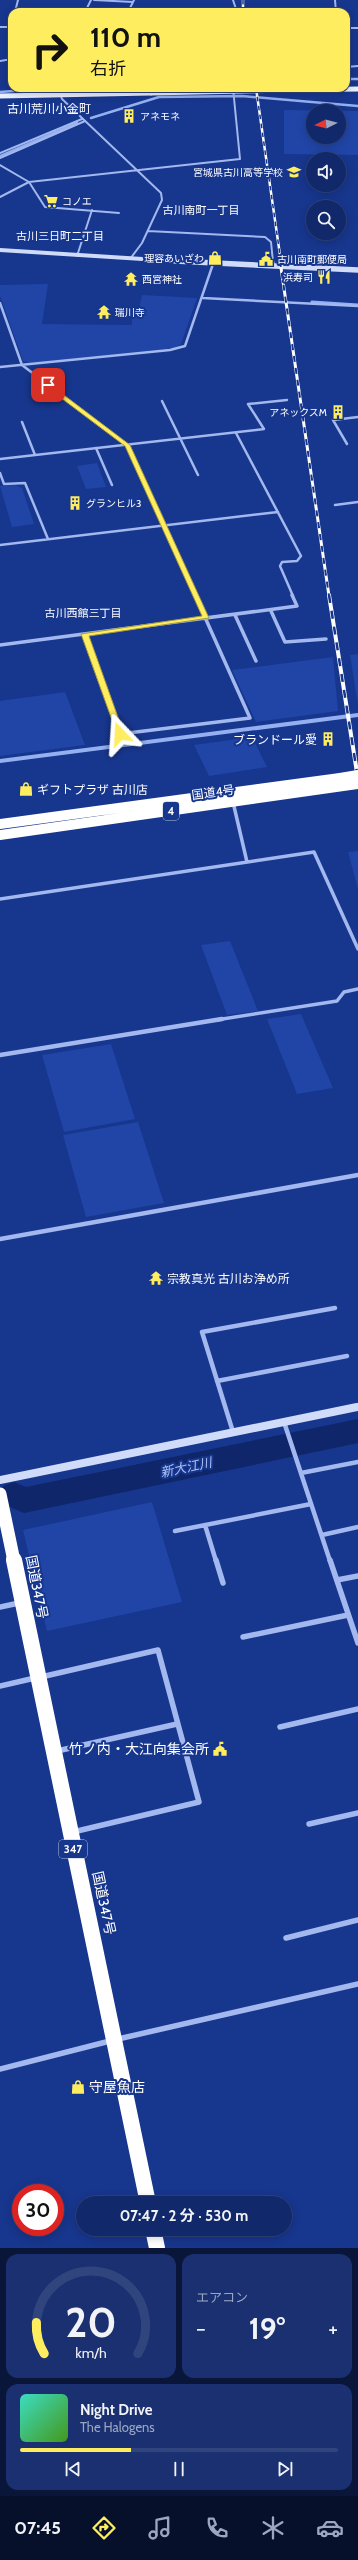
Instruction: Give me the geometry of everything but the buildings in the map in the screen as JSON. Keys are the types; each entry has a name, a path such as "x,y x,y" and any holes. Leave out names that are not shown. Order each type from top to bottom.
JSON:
{"highway":[{"name":"国道4号","path":"0,835 233,802 341,782 358,775"},
{"name":"国道4号","path":"0,824 341,782 358,784"},
{"name":"国道347号","path":"0,1494 37,1678 115,2039 147,2196"},
{"path":"154,2236 157,2248"}],"main road":[{"path":"0,96 197,92"}],"street":[{"path":"93,0 133,1"},
{"path":"60,94 111,92"},
{"path":"0,197 29,182 240,159 234,92"},
{"path":"60,94 84,120 137,170 162,197 142,243 130,259"},
{"path":"0,154 84,120"},
{"path":"0,158 84,120"},
{"path":"0,166 29,182 45,207 119,213"},
{"path":"77,256 92,210"},
{"path":"148,231 265,237 271,242 274,267"},
{"path":"0,250 213,264 358,270"},
{"path":"0,367 179,348 188,342 204,298 213,264"},
{"path":"204,298 358,306"},
{"path":"0,303 22,365 127,445 250,718 120,734 85,634"},
{"path":"0,459 264,429 248,404 287,400"},
{"path":"162,401 182,439 198,475"},
{"path":"347,444 333,420 358,417"},
{"path":"22,422 35,455"},
{"path":"0,645 235,614 294,608 298,605 280,566 282,562 297,561 301,556 236,433"},
{"path":"96,448 112,486"},
{"path":"0,473 4,484 25,483 48,539"},
{"path":"335,505 358,502"},
{"path":"0,545 278,512"},
{"path":"271,611 285,642 326,639"},
{"path":"235,614 256,661"},
{"path":"233,802 247,862"},
{"path":"0,899 314,852 358,949"},
{"path":"0,1055 338,1001 344,992 358,989"},
{"path":"0,1239 358,1175"},
{"path":"233,1432 202,1332 335,1308"},
{"path":"217,1381 346,1356"},
{"path":"0,1480 357,1407"},
{"path":"284,1422 358,1643"},
{"path":"301,1473 358,1462"},
{"path":"175,1531 311,1504"},
{"path":"204,1525 223,1583"},
{"path":"322,1535 358,1527"},
{"path":"337,1580 358,1576"},
{"path":"0,1607 22,1603"},
{"path":"243,1637 348,1614"},
{"path":"0,1686 158,1650 199,1802 70,1832"},
{"path":"280,1726 358,1709"},
{"path":"53,1752 177,1724"},
{"path":"309,1824 358,1813"},
{"path":"286,1938 358,1920"},
{"path":"0,2069 115,2039 358,1984"}],"shaded area":[{"path":"284,110 306,110 306,144 346,144 346,111 358,111 358,155 346,155 346,152 306,152 306,154 284,154"},
{"path":"48,284 42,324 132,325 132,309 139,309 142,295 197,298 181,344 176,348 31,363 23,361 0,296 0,285"},
{"path":"97,463 106,487 86,489 77,466"},
{"path":"15,485 22,488 34,524 12,527 0,486"},
{"path":"358,654 358,705 350,655"},
{"path":"333,657 338,711 256,722 232,670"},
{"path":"65,692 85,745 0,756 0,701"},
{"path":"252,737 267,767 209,776 194,745"},
{"path":"358,851 358,889 348,852"},
{"path":"230,941 258,1011 227,1015 201,945"},
{"path":"301,1014 333,1088 297,1094 267,1019"},
{"path":"111,1044 135,1119 64,1132 42,1055"},
{"path":"138,1122 164,1203 86,1217 63,1135"},
{"path":"152,1502 182,1602 47,1631 23,1530"}],"waterway":[{"path":"350,79 358,79"},
{"path":"0,92 8,91"},
{"path":"91,118 159,97 242,96 358,106"},
{"path":"0,156 77,123"},
{"path":"312,302 358,305"},
{"path":"0,761 358,715"},
{"name":"新大江川","path":"14,1495 24,1500 358,1431"}],"railway":[{"path":"243,0 243,8"},
{"path":"257,92 281,262"},
{"path":"280,261 329,596"},
{"path":"329,595 358,779"}],"place":[{"name":"アネモネ","path":"129,116"},
{"name":"宮城県古川高等学校","path":"294,172"},
{"name":"コノエ","path":"51,201"},
{"name":"理容あいざわ","path":"215,258"},
{"name":"古川南町郵便局","path":"266,259"},
{"name":"浜寿司","path":"324,277"},
{"name":"西宮神社","path":"131,279"},
{"name":"瑞川寺","path":"104,312"},
{"name":"アネックスM","path":"338,412"},
{"name":"グランヒル3","path":"75,503"},
{"name":"ブランドール愛","path":"328,739"},
{"name":"ギフトプラザ 古川店","path":"26,789"},
{"name":"宗教真光 古川お浄め所","path":"156,1278"},
{"name":"竹ノ内・大江向集会所","path":"220,1749"},
{"name":"守屋魚店","path":"78,2087"}],"district":[{"name":"古川荒川小金町","path":"49,108"},
{"name":"古川南町一丁目","path":"201,210"},
{"name":"古川三日町二丁目","path":"60,236"},
{"name":"古川西館三丁目","path":"83,613"}],"route":[{"path":"48,385 127,445 206,618 85,634 120,734"}]}
